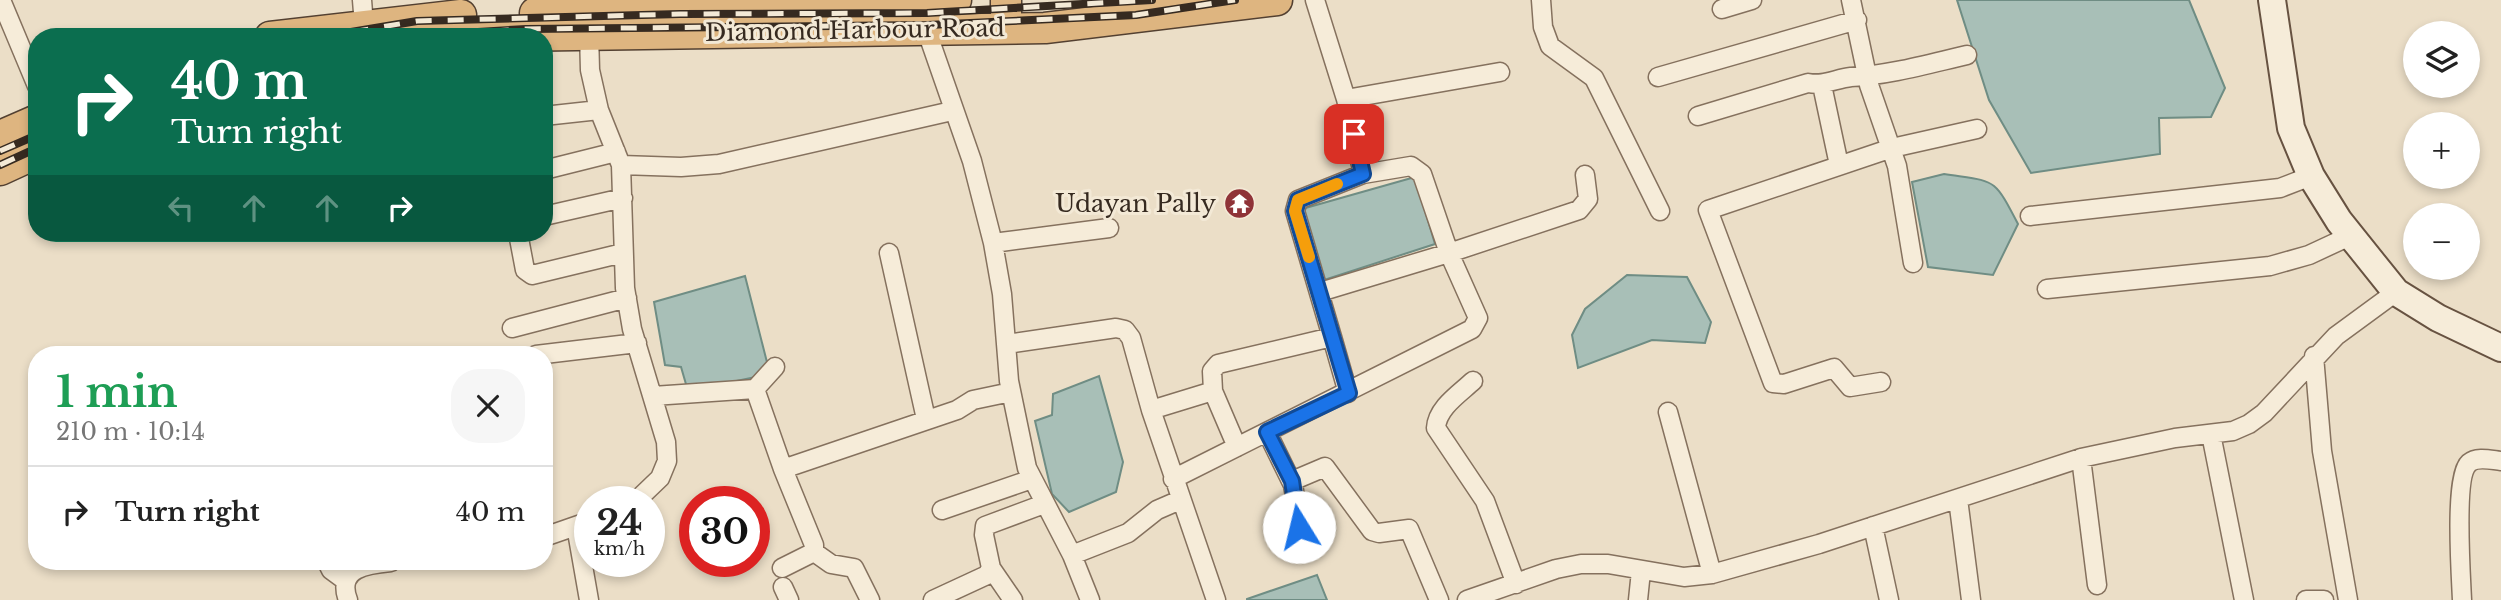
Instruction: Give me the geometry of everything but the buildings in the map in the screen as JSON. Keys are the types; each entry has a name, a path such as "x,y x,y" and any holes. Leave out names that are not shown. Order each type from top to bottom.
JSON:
{"highway":[{"name":"Diamond Harbour Road","path":"553,34 589,33 799,2 956,0"},
{"name":"Diamond Harbour Road","path":"305,28 363,13 444,16 722,13 926,29 1006,14 1045,28 1277,0"},
{"path":"0,136 28,124"},
{"path":"0,170 28,157"}],"main road":[{"path":"2272,0 2291,128 2311,176 2339,221 2396,292 2438,318 2501,348"}],"street":[{"path":"1,0 28,64"},
{"path":"1315,0 1346,99 1363,174"},
{"path":"1541,0 1543,27 1550,46 1594,78 1660,211"},
{"path":"1722,9 1752,0"},
{"path":"1851,0 1867,78 1892,148 1913,263"},
{"path":"1658,77 1857,20"},
{"path":"926,29 952,111 972,162 993,243 1017,432 1032,479 1072,555 1090,600"},
{"path":"589,33 590,70 599,110 619,159 627,298 637,343 666,442 667,461 660,478 652,486"},
{"path":"1698,116 1808,83 1822,85 1849,77 1867,78 1966,55"},
{"path":"1346,99 1500,72"},
{"path":"1822,85 1839,165"},
{"path":"553,115 599,110"},
{"path":"553,169 619,159 681,167 719,164 952,111"},
{"path":"1881,382 1850,387 1834,368 1784,384 1773,383 1708,210 1892,148 1977,129"},
{"path":"1173,478 1349,393 1476,325 1476,312 1449,253 1422,174 1411,166 1363,174 1298,200 1295,211 1349,393"},
{"path":"1320,292 1579,210 1588,199 1585,175"},
{"path":"2030,216 2280,188 2311,176"},
{"path":"553,214 623,198"},
{"path":"993,243 1109,228"},
{"path":"2047,289 2270,266 2309,256 2352,235"},
{"path":"520,242 525,270 532,275 623,253"},
{"path":"889,253 926,419"},
{"path":"1467,600 1556,569 1581,564 1608,564 1684,577 1712,575 2081,458 2136,446 2233,431 2249,424 2336,336 2396,292"},
{"path":"512,328 627,298"},
{"path":"1007,344 1116,328 1125,330 1131,338 1180,500 1216,600"},
{"path":"1237,447 1213,391 1212,370 1218,364 1332,337"},
{"path":"553,353 637,343"},
{"path":"2314,356 2322,451 2348,600"},
{"path":"653,396 755,389 775,368"},
{"path":"1473,381 1442,410 1436,419 1436,428 1485,501 1516,584"},
{"path":"755,389 783,469 811,536 814,552 831,564 854,568 870,600"},
{"path":"1151,410 1213,391"},
{"path":"783,469 957,410 982,397 1011,392"},
{"path":"1668,412 1712,575"},
{"path":"1267,432 1292,481 1303,542"},
{"path":"2211,434 2244,600"},
{"path":"2081,458 2097,585"},
{"path":"2462,600 2460,509 2464,471 2466,465 2477,459 2501,461"},
{"path":"1292,481 1325,467 1372,531 1409,528 1439,600"},
{"path":"943,510 1032,479"},
{"path":"1958,499 1971,600"},
{"path":"1072,555 1128,533 1157,510 1180,500"},
{"path":"1013,600 991,568 984,535 985,526 1044,504"},
{"path":"1873,526 1889,600"},
{"path":"553,534 574,527"},
{"path":"782,568 814,552"},
{"path":"933,600 979,580 991,568"},
{"path":"331,570 346,581"},
{"path":"348,600 346,581 354,570"},
{"path":"1638,600 1641,571"},
{"path":"587,577 589,600"},
{"path":"2306,600 2324,600"}],"water":[{"path":"1957,0 2189,0 2225,88 2211,117 2159,118 2160,154 2031,173 1989,100"},
{"path":"1944,174 1974,178 1991,184 2003,197 2018,224 1993,275 1928,267 1912,182"},
{"path":"1415,177 1435,244 1321,281 1302,209"},
{"path":"1627,275 1687,277 1711,322 1705,343 1652,340 1578,368 1572,335 1585,309"},
{"path":"745,276 770,374 688,391 681,367 665,365 654,302"},
{"path":"1099,376 1123,462 1116,492 1069,512 1052,494 1035,421 1052,415 1053,394"},
{"path":"1317,575 1327,600 1247,600 1247,599"}],"railway":[{"path":"375,28 417,21 680,14 927,13 1152,0"},
{"path":"553,29 928,25 1136,15 1235,0"},
{"path":"0,151 28,139"},
{"path":"0,165 28,152"}],"slow traffic":[{"path":"1309,257 1295,211 1298,200 1337,184"}],"place":[{"name":"Udayan Pally","path":"1239,203"}],"route":[{"path":"1299,527 1292,481 1267,432 1349,393 1295,211 1298,200 1307,195 1363,174 1354,134"}]}
